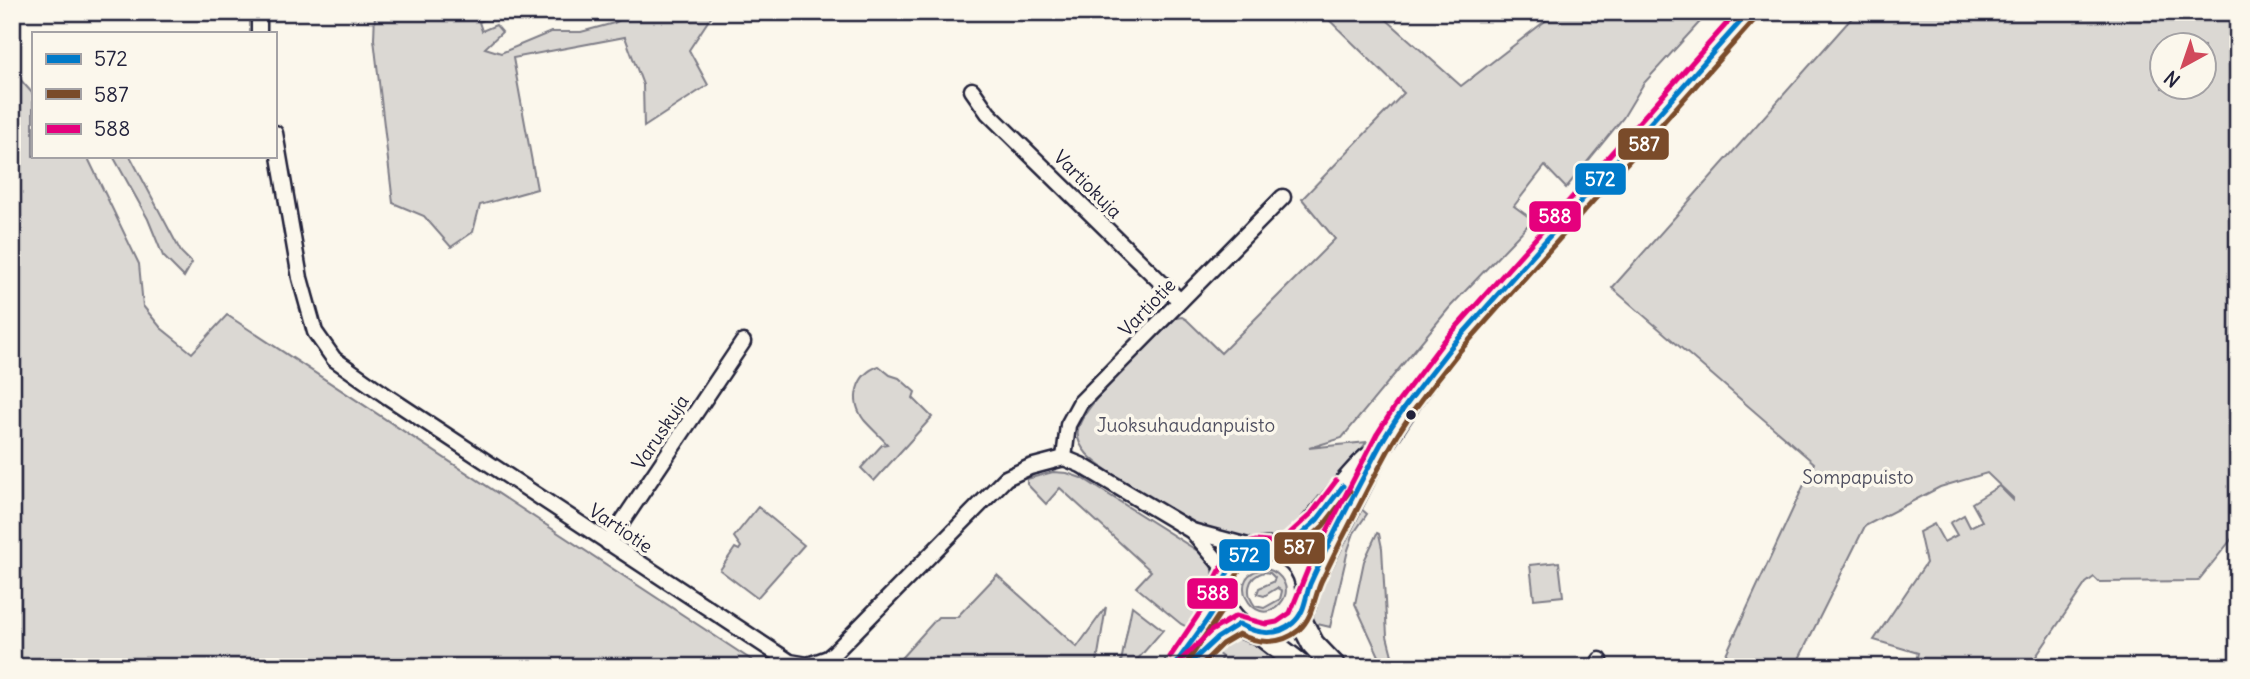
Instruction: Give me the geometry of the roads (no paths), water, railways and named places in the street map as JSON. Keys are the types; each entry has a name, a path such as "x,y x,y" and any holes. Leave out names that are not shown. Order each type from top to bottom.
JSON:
{"main road":[{"path":"1186,667 1208,643 1249,628 1277,632 1299,617 1307,599 1308,589 1378,450 1451,347 1749,12"},
{"path":"1282,552 1317,520 1344,485 1378,450"},
{"path":"1175,667 1223,593 1227,572 1240,556 1259,549 1282,552 1301,567 1308,589"},
{"path":"1223,593 1228,610 1303,667"},
{"path":"1299,617 1313,644 1335,667"}],"street":[{"path":"259,12 260,32"},
{"name":"Vartiokuja","path":"972,90 988,113 1180,302"},
{"name":"Vartiotie","path":"276,139 305,303 315,332 334,359 766,649 789,662 808,665 828,659 847,642 1006,478 1030,467 1063,458 1068,425 1080,403 1283,197"},
{"name":"Varuskuja","path":"608,543 743,342"},
{"path":"1063,458 1081,465 1192,531 1259,549"},
{"path":"1192,531 1195,538 1227,572"}],"park label":[{"name":"Juoksuhaudanpuisto","path":"1186,425"},
{"name":"Sompapuisto","path":"1858,477"}]}
